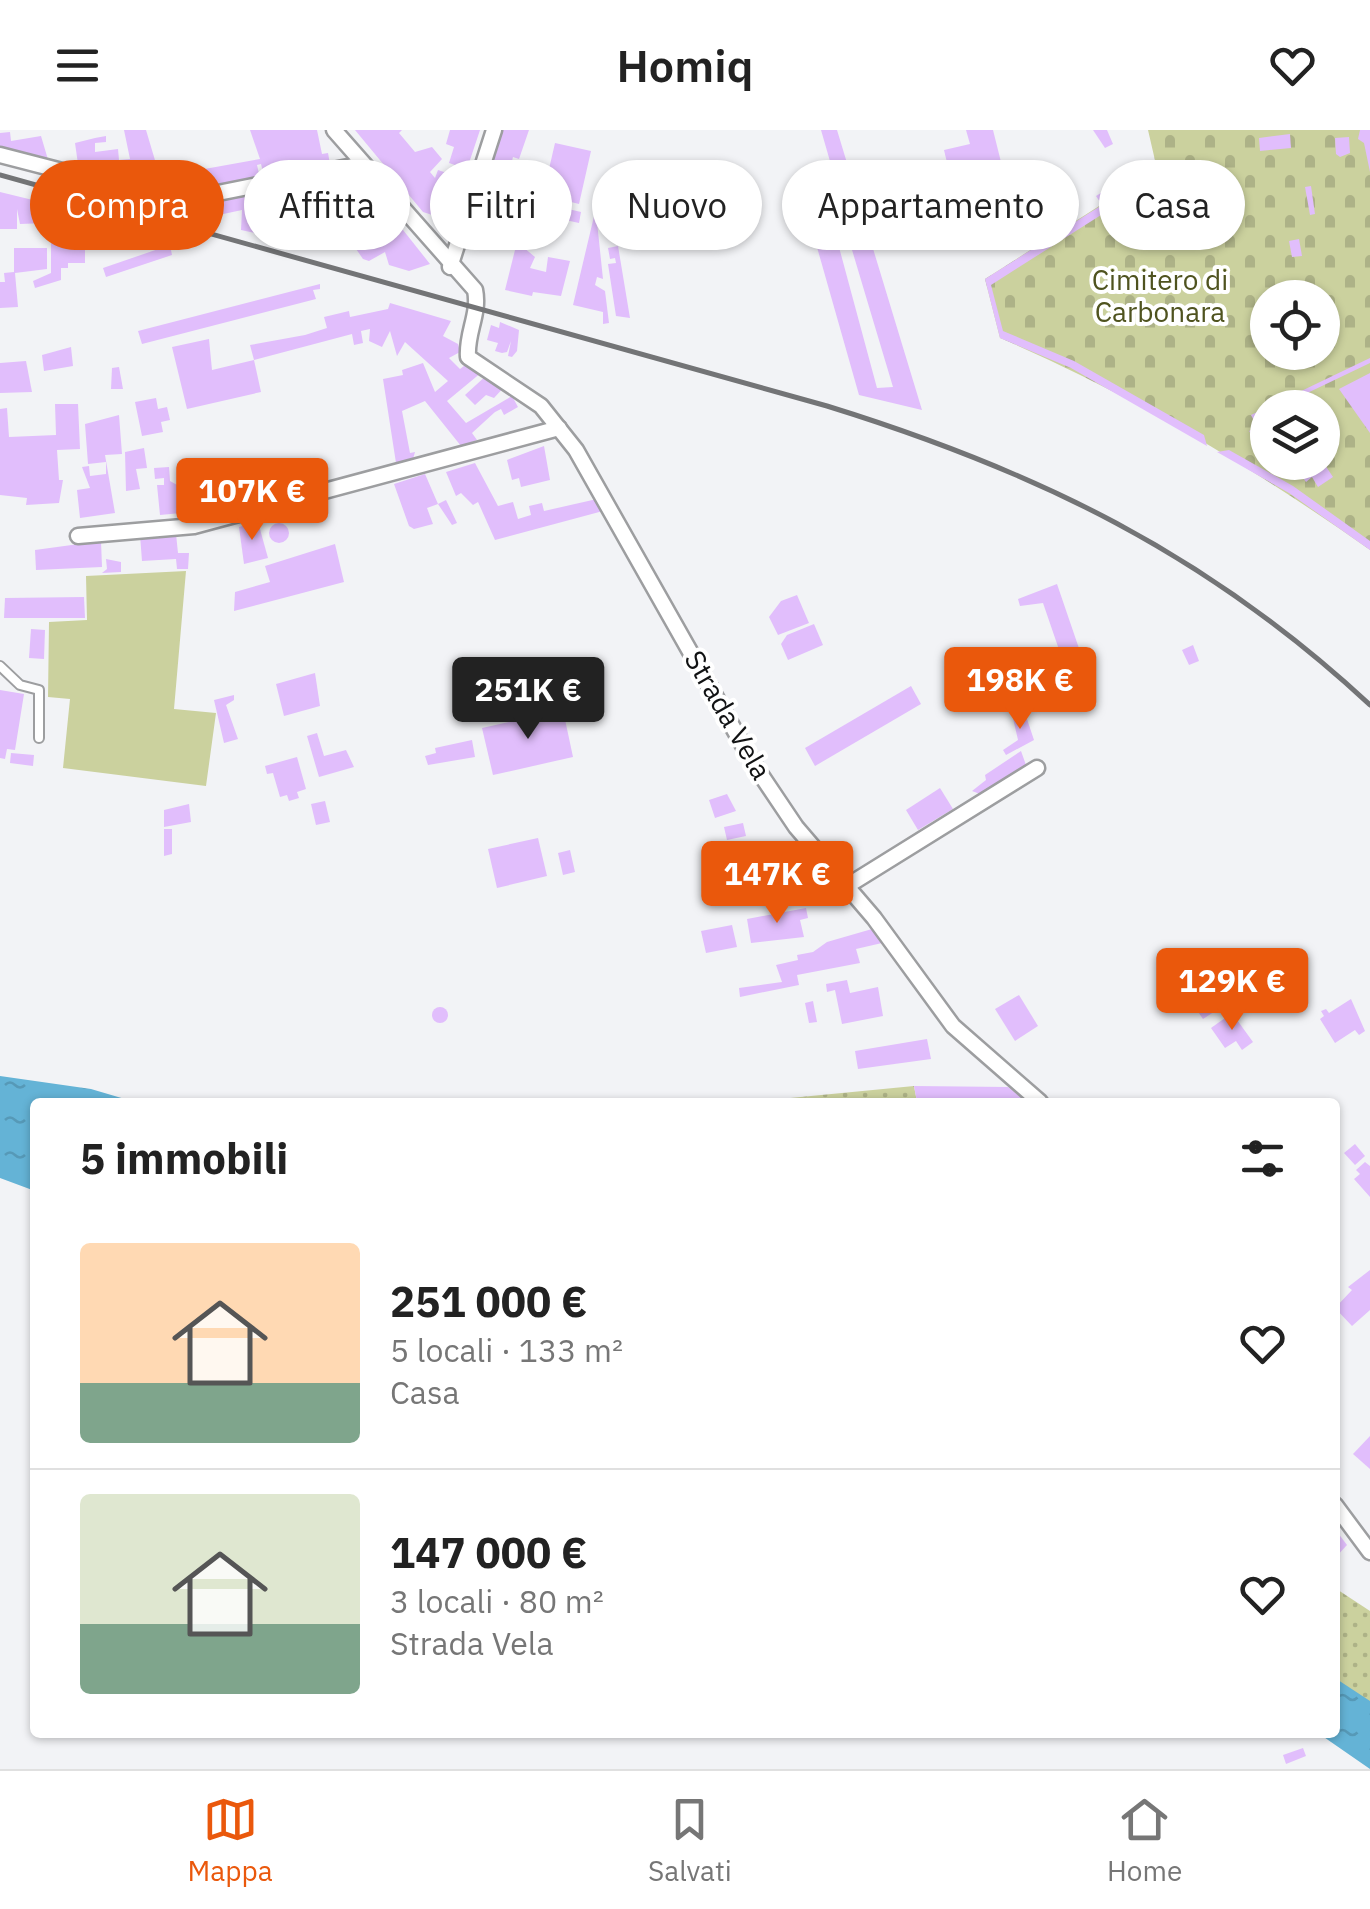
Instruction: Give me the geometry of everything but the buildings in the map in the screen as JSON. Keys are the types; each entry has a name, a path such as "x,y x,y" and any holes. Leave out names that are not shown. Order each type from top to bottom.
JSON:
{"street":[{"path":"334,130 360,160"},
{"path":"450,267 494,130"},
{"path":"0,155 178,201 244,188"},
{"path":"410,220 450,267"},
{"name":"Strada Vela","path":"450,267 475,290 476,308 466,336 468,357 517,386 559,428 614,510 753,763 796,827 847,886 953,1026 1035,1098"},
{"path":"78,536 194,526 559,428"},
{"path":"847,886 1037,768"},
{"path":"1340,1512 1370,1552"}],"lane":[{"path":"0,666 20,685 39,690 38,738"}],"green space":[{"name":"Cimitero di Carbonara","path":"1148,130 1370,130 1370,550 1266,480 1340,480 1340,390 1250,390 1250,470 1144,408 1000,338 985,279 1030,250 1079,250 1079,219 1099,206 1099,250 1245,250 1245,160 1155,160"},
{"path":"186,571 174,709 216,713 206,786 63,768 70,699 48,697 49,622 87,620 86,576"},
{"path":"914,1086 916,1098 791,1098"},
{"path":"1340,1591 1370,1611 1370,1714 1340,1692"}],"water":[{"path":"0,1076 91,1089 121,1098 30,1098 30,1189 0,1178"},
{"path":"1340,1681 1370,1701 1370,1769 1325,1738 1340,1738"}],"railway":[{"path":"0,175 827,406 978,459 1048,489 1182,561 1309,651 1370,705"}]}
